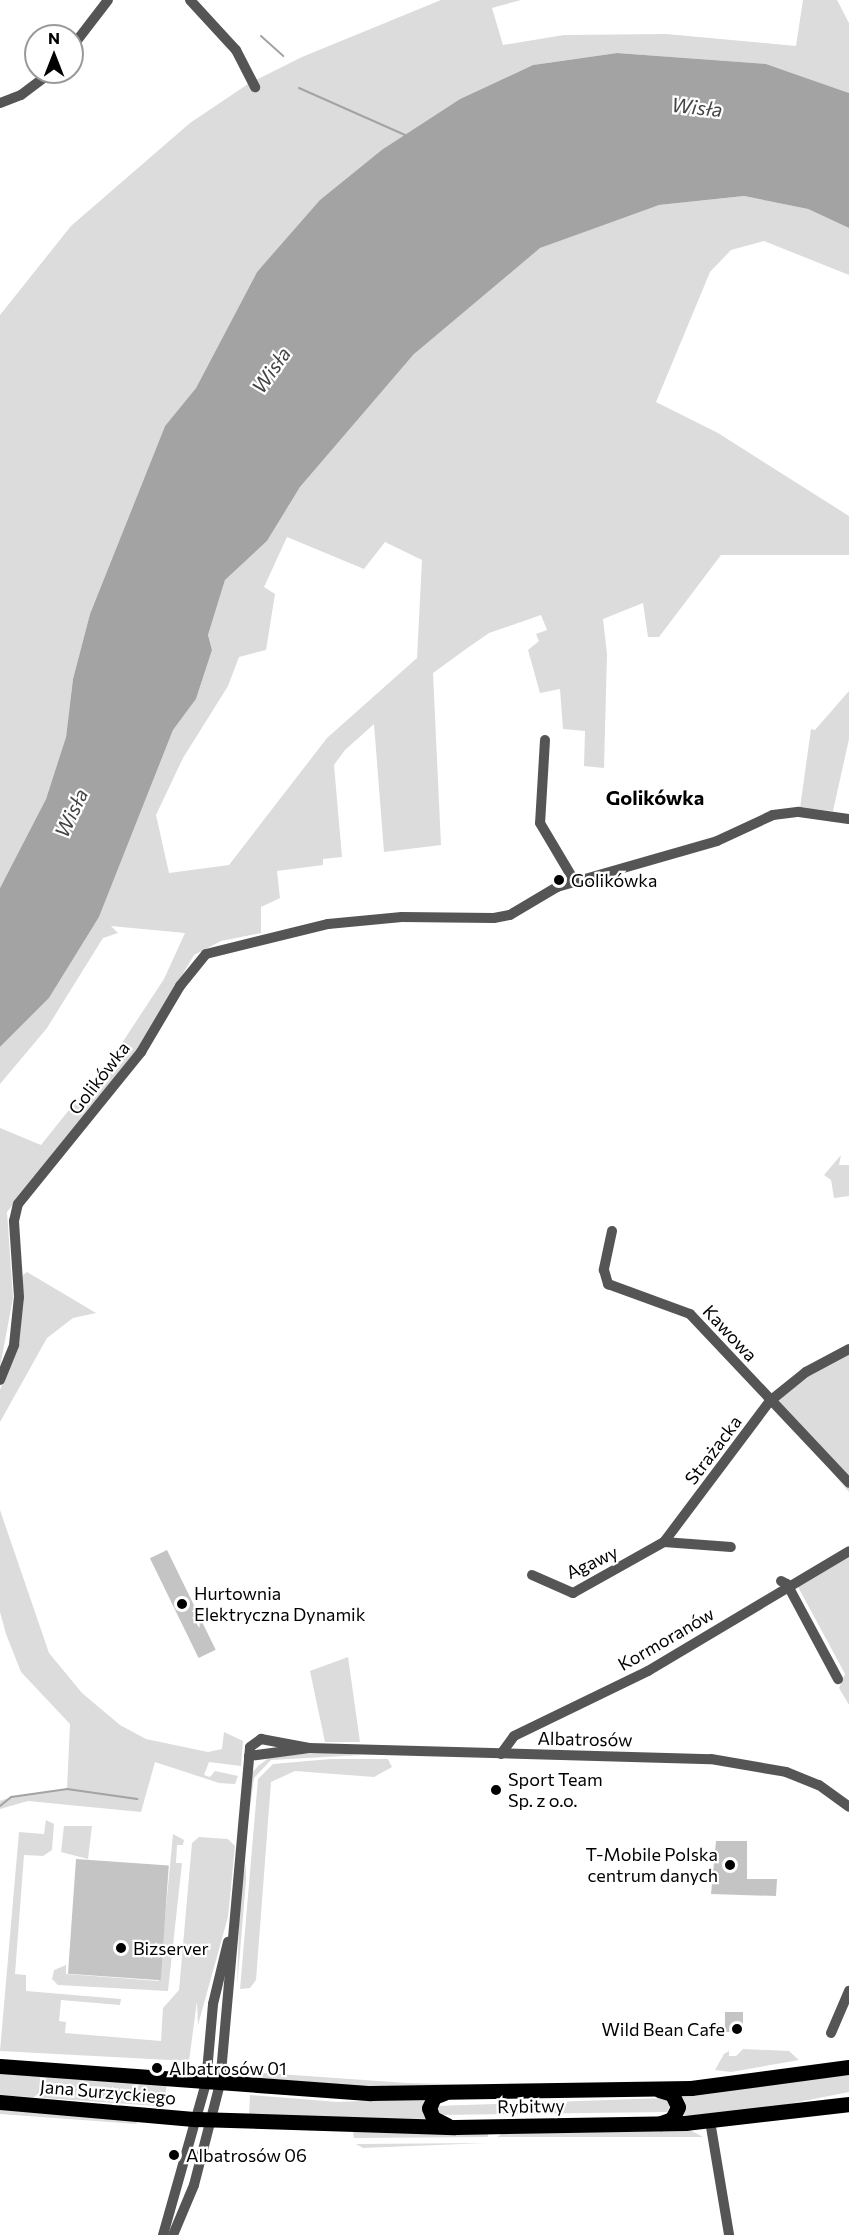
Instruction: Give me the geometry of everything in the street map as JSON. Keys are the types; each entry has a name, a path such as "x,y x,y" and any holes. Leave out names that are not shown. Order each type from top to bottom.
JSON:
{"main road":[{"name":"Jana Surzyckiego","path":"0,2066 213,2083"},
{"name":"Rybitwy","path":"213,2083 444,2093 658,2090 849,2067"},
{"path":"658,2090 672,2094 678,2108 672,2119 658,2124"},
{"path":"444,2093 432,2099 429,2112 436,2121 455,2127"},
{"name":"Jana Surzyckiego","path":"0,2102 212,2120"},
{"name":"Rybitwy","path":"212,2120 455,2127 658,2124 710,2121 849,2104"}],"street":[{"path":"84,32 108,0"},
{"path":"190,0 236,50 255,87"},
{"path":"0,103 21,94 35,84"},
{"path":"545,740 540,823 575,882"},
{"name":"Golikówka","path":"0,1380 14,1345 19,1297 14,1221 18,1204 141,1052 197,961 222,947 328,924 402,917 494,918 575,882 717,842 773,815 799,812 849,819"},
{"name":"Kawowa","path":"612,1231 604,1270 608,1284 690,1314 770,1401"},
{"name":"Strażacka","path":"664,1542 770,1401 806,1372 849,1349"},
{"path":"770,1401 849,1483"},
{"path":"664,1542 731,1547"},
{"name":"Agawy","path":"532,1575 573,1593 664,1542"},
{"name":"Kormoranów","path":"501,1754 514,1736 648,1671 784,1582 849,1551"},
{"path":"784,1582 838,1679"},
{"name":"Albatrosów","path":"250,1751 261,1738 309,1748"},
{"name":"Albatrosów","path":"250,1751 309,1748 739,1761 819,1785 849,1807"},
{"path":"173,2235 194,2185 212,2120 213,2083 250,1751"},
{"path":"831,2033 849,1991"},
{"path":"163,2235 196,2119 213,2083"},
{"path":"710,2121 729,2235"}],"shaded area":[{"path":"441,0 521,0 492,8 503,45 564,35 666,34 796,46 803,0 837,0 849,23 849,93 766,64 617,53 533,65 460,99 383,149 257,272 196,388 165,426 90,614 73,679 66,737 46,799 0,888 0,315 71,226 190,123 248,84 302,57"},
{"path":"744,196 808,209 849,228 849,275 764,241 731,250 710,272 656,402 718,433 849,516 849,555 721,555 659,637 648,637 643,603 603,619 607,654 604,768 584,766 585,731 563,729 560,689 540,693 528,650 539,641 536,634 547,630 541,615 489,633 466,649 433,673 441,845 384,852 374,724 345,750 334,765 342,857 323,859 323,865 277,871 280,898 261,907 261,933 221,941 194,955 142,1043 7,1212 13,1298 0,1367 0,1128 41,1145 120,1046 164,979 185,933 111,926 118,933 103,938 47,1028 0,1084 0,1047 49,998 99,917 173,730 196,699 212,650 208,635 225,580 267,541 300,487 414,354 502,276 540,248 659,205","holes":["287,537 364,569 385,542 422,560 417,658 327,738 229,865 169,873 156,815 183,758 228,686 239,657 266,650 275,594 264,587"]},
{"path":"849,691 849,739 833,811 800,808 811,729 815,730"},
{"path":"841,1155 839,1165 849,1165 849,1196 834,1198 831,1180 824,1175"},
{"path":"27,1272 96,1313 73,1318 47,1338 0,1422 0,1390 20,1337 23,1275"},
{"path":"849,1354 849,1492 773,1403 820,1368"},
{"path":"0,1510 49,1653 82,1693 120,1725 146,1739 208,1752 222,1749 224,1732 243,1741 241,1766 209,1762 204,1775 210,1777 215,1771 238,1776 235,1784 219,1783 155,1762 141,1812 28,1801 0,1809 0,1801 11,1797 67,1789 70,1724 21,1672 6,1634 0,1612"},
{"path":"849,1554 849,1705 839,1688 845,1674 797,1585"},
{"path":"348,1657 360,1742 325,1742 310,1671"},
{"path":"325,1752 362,1755 271,1760 254,1778 248,1823 251,1774 258,1766 270,1757"},
{"path":"331,1759 388,1759 392,1767 374,1777 295,1771 271,1782 256,1980 250,1988 240,1989 258,1779 273,1764"},
{"path":"46,1820 54,1824 52,1850 43,1856 24,1855 15,1974 26,1975 26,1991 121,1999 120,2005 61,2000 59,2021 66,2022 65,2033 161,2041 163,2008 179,1990 192,1843 199,1837 228,1839 235,1846 228,1917 198,2025 197,2001 189,2061 0,2051 19,1832 44,1834"},
{"path":"64,1826 92,1826 88,1859 61,1852"},
{"path":"173,1834 184,1840 183,1845 177,1845 176,1863 182,1863 168,1991 58,1985 52,1979 54,1970 66,1965 66,1974 159,1981"},
{"path":"246,1863 246,1881 237,1987 240,1892"},
{"path":"743,2049 789,2051 799,2060 731,2072 715,2070 724,2054 729,2051 729,2056 736,2056"},
{"path":"0,2071 167,2083 165,2107 0,2095"},
{"path":"252,2072 407,2083 527,2086 395,2089 252,2077"},
{"path":"849,2072 849,2092 758,2110 681,2116 679,2093"},
{"path":"250,2095 338,2102 427,2098 427,2119 249,2115"},
{"path":"666,2098 672,2102 667,2112 440,2115 435,2106"},
{"path":"0,2109 136,2121 137,2124 0,2114"},
{"path":"688,2129 703,2137 497,2137 503,2133"},
{"path":"353,2132 488,2133 488,2137 354,2138"},
{"path":"486,2143 363,2148 356,2144"}],"water":[{"name":"Wisła","path":"617,53 766,64 849,93 849,228 808,209 744,196 659,205 540,248 414,354 300,487 267,541 225,580 208,635 212,650 196,699 173,730 99,917 49,998 0,1047 0,888 46,799 66,737 73,679 90,614 165,426 196,388 257,272 320,200 383,149 460,99 533,65"}],"building":[{"name":"Hurtownia Elektryczna Dynamik","path":"167,1550 216,1650 199,1658 150,1558"},
{"name":"T‑Mobile Polska centrum danych","path":"716,1841 747,1841 747,1879 777,1879 776,1896 711,1894"},
{"path":"76,1859 169,1865 161,1980 68,1974"},
{"path":"725,2012 743,2012 743,2032 725,2032"}],"waterway":[{"path":"261,36 283,56"},
{"path":"299,88 405,135"},
{"path":"0,1806 11,1797 67,1789 137,1799"}],"place":[{"name":"Golikówka","path":"559,880"},
{"name":"Hurtownia Elektryczna Dynamik","path":"182,1604"},
{"name":"Sport Team Sp. z o.o.","path":"496,1790"},
{"name":"T‑Mobile Polska centrum danych","path":"730,1865"},
{"name":"Bizserver","path":"121,1948"},
{"name":"Wild Bean Cafe","path":"737,2029"},
{"name":"Albatrosów 01","path":"157,2068"},
{"name":"Albatrosów 06","path":"174,2155"}],"district":[{"name":"Golikówka","path":"655,797"}]}
